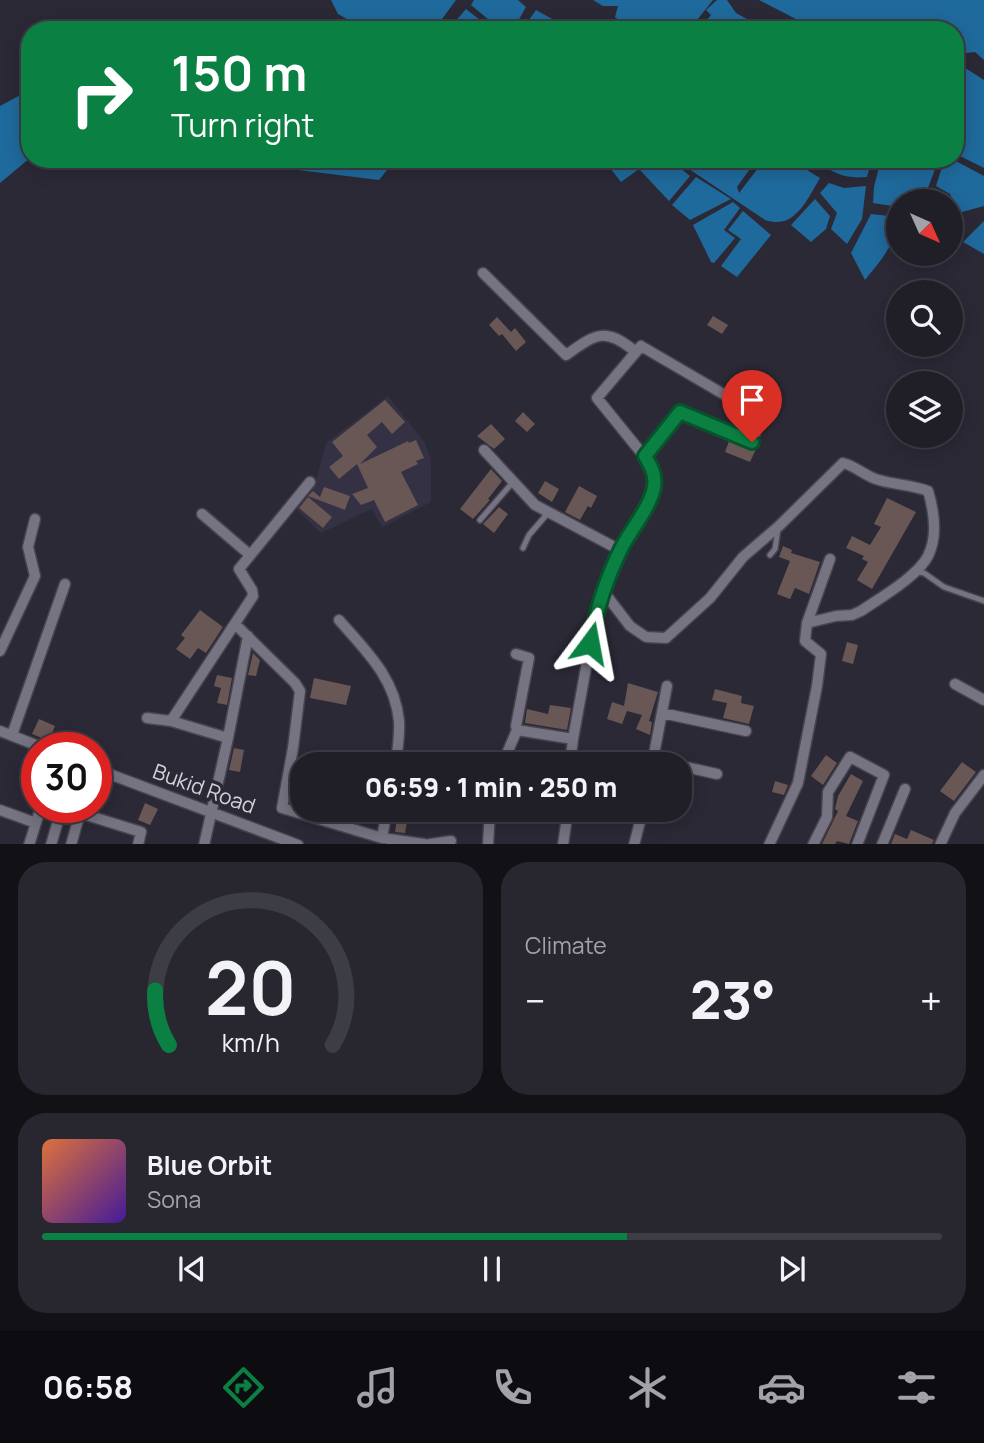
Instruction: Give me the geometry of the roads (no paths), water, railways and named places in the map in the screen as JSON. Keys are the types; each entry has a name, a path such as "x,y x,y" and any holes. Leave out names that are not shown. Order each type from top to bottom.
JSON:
{"street":[{"path":"483,273 566,355 587,340 606,335 621,340 636,352"},
{"path":"572,752 593,629 603,591 620,550 653,492 653,471 645,456 597,398 641,346 761,416 752,442 680,412 645,456"},
{"path":"484,450 535,505 620,550"},
{"path":"603,591 631,626 646,637 666,638 710,598 743,557 779,527 843,463 852,465 876,480 913,485 929,491 934,530 928,556 915,572 861,611 807,623"},
{"path":"171,722 253,596 239,569 310,482"},
{"path":"202,514 250,555"},
{"path":"0,650 35,576 28,547 35,519"},
{"path":"769,844 798,783 821,654 805,641 807,623 830,559"},
{"path":"12,735 65,584"},
{"path":"339,620 388,680 396,702 399,723 397,752"},
{"path":"234,624 300,691 282,808 382,838 424,844 451,841"},
{"path":"204,844 248,636"},
{"path":"508,752 517,730 529,659 516,654"},
{"path":"955,684 984,700"},
{"path":"654,752 667,685"},
{"path":"662,713 746,731"},
{"path":"147,718 228,738"},
{"path":"517,730 573,739"},
{"path":"0,731 21,739"},
{"path":"814,844 827,817 828,792 850,757 884,775 857,844"},
{"path":"692,768 717,774"},
{"path":"940,844 954,813 984,775"},
{"name":"Bukid Road","path":"112,776 209,817 295,844"},
{"path":"882,844 905,789"},
{"path":"0,810 21,818"},
{"path":"57,823 52,842 71,844 80,813 141,832 138,844"},
{"path":"382,838 385,822"},
{"path":"488,844 489,822"},
{"path":"563,844 566,822"},
{"path":"634,844 640,822"},
{"path":"29,844 36,823"}],"lane":[{"path":"480,520 513,482"},
{"path":"523,548 529,535 548,513"},
{"path":"770,555 775,549 779,527"},
{"path":"915,572 924,573 944,587 984,601"}],"water":[{"path":"331,0 456,0 441,21 350,21 338,14"},
{"path":"474,0 518,0 526,7 518,21 490,21 471,5"},
{"path":"593,0 713,0 696,21 620,21 615,17 618,6 603,6"},
{"path":"717,0 727,0 736,13 751,21 706,21 711,15 706,10"},
{"path":"759,0 984,0 984,60 975,52 964,53 964,21 800,21"},
{"path":"466,9 481,21 456,21"},
{"path":"536,10 556,21 528,21"},
{"path":"964,67 984,80 984,168 964,158"},
{"path":"21,95 21,166 0,183 0,106"},
{"path":"964,165 984,176 984,206 963,212 963,189 941,189 936,186 942,168 964,168"},
{"path":"291,168 389,168 379,180"},
{"path":"610,168 680,168 690,176 669,201 639,169 621,182"},
{"path":"687,168 751,168 737,187 739,193 758,168 804,168 820,178 804,204 792,217 775,222 765,220"},
{"path":"827,168 870,168 867,177 839,174"},
{"path":"879,168 935,168 928,189 886,189 886,205 873,203"},
{"path":"696,177 731,199 690,220 672,205"},
{"path":"829,183 844,188 866,186 862,219 847,244 831,229 837,213 820,193"},
{"path":"815,199 830,216 826,229 811,242 791,225"},
{"path":"733,202 740,208 724,230 735,238 714,263 711,262 693,225"},
{"path":"743,211 771,235 737,277 721,266 741,239 728,230"},
{"path":"871,214 886,216 886,252 865,280 851,253"},
{"path":"984,221 984,254 963,242"}]}
